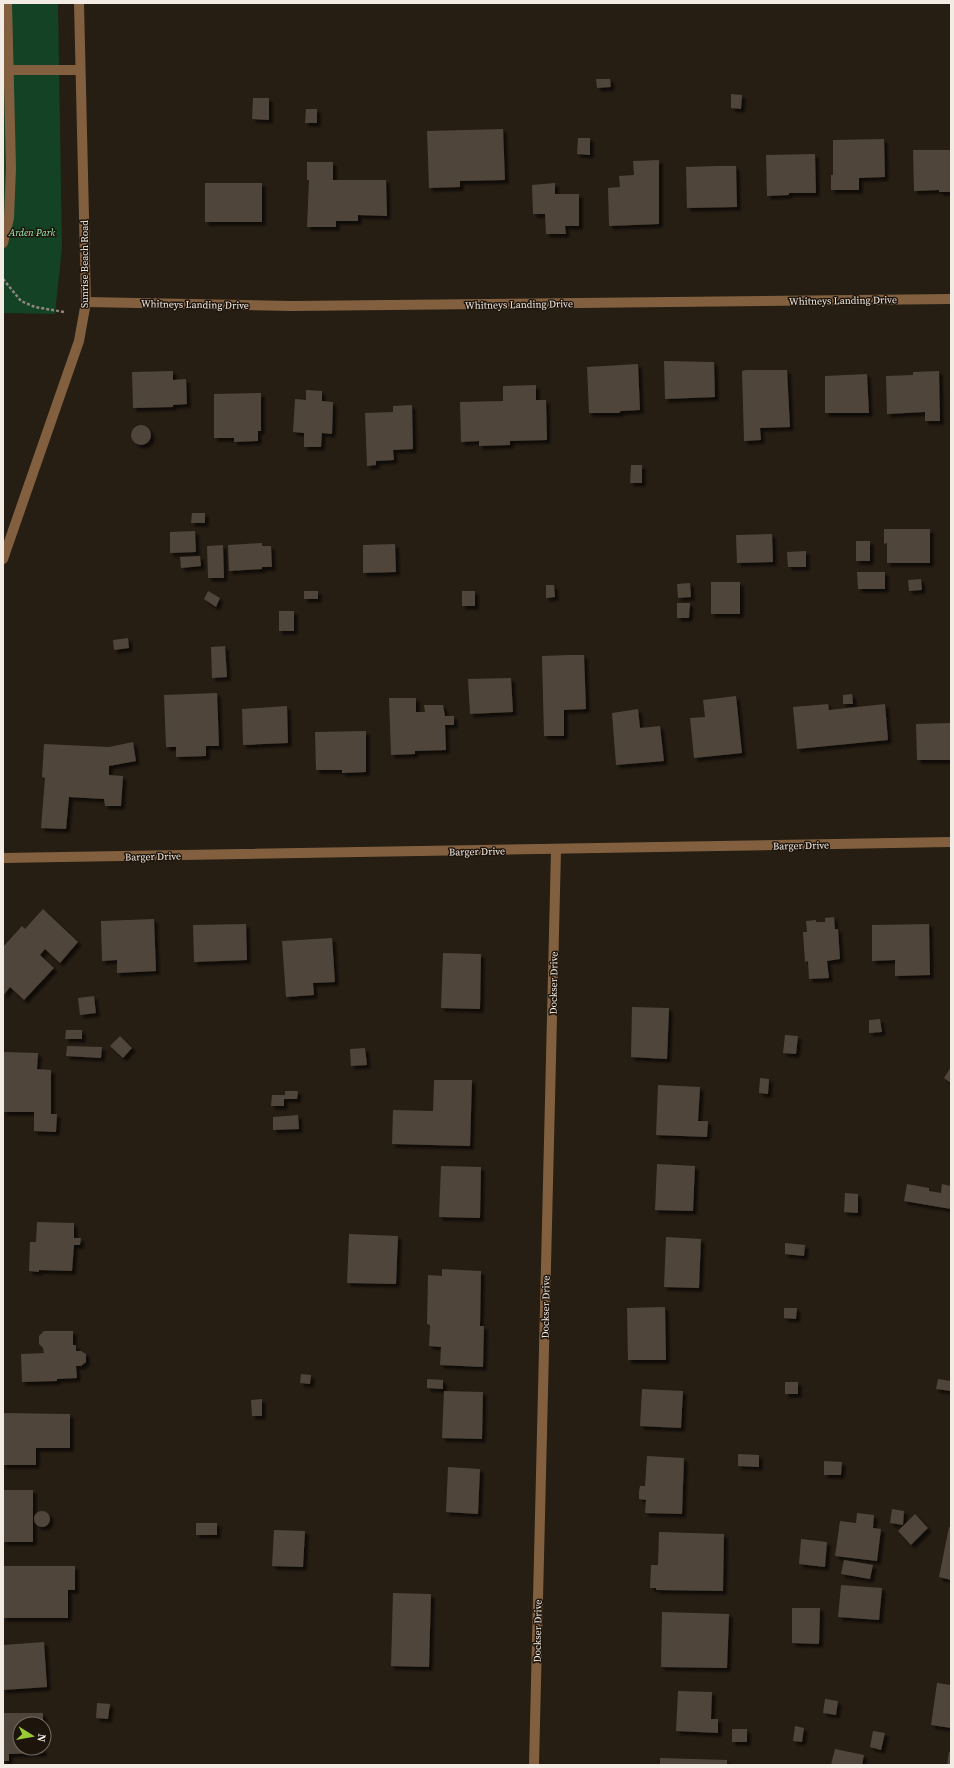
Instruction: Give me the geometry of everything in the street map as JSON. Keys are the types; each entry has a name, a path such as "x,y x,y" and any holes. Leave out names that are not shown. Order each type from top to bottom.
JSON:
{"street":[{"path":"3,243 9,218 11,168 7,3"},
{"name":"Sunrise Beach Road","path":"3,559 79,341 86,302 79,70 79,3"},
{"path":"9,70 79,70"},
{"name":"Whitneys Landing Drive","path":"86,302 300,306 951,299"},
{"name":"Barger Drive","path":"3,858 556,850 951,842"},
{"name":"Dockser Drive","path":"534,1765 556,850"}],"path":[{"path":"3,278 21,301 35,307 68,313 86,302"}],"green space":[{"name":"Arden Park","path":"3,3 58,3 62,248 55,314 3,313"}],"building":[{"path":"596,79 610,79 611,87 597,88"},
{"path":"731,94 742,95 741,109 731,108"},
{"path":"253,98 269,98 269,120 252,119"},
{"path":"306,109 317,109 317,123 305,123"},
{"path":"503,129 505,180 460,181 460,187 429,188 427,131"},
{"path":"578,138 590,138 590,155 577,154"},
{"path":"884,139 885,177 859,178 859,190 831,190 831,175 833,175 833,140"},
{"path":"913,150 951,150 951,192 939,192 939,190 914,191"},
{"path":"815,154 816,193 789,193 789,195 767,196 766,155"},
{"path":"659,160 659,224 609,226 608,188 620,187 619,176 634,175 633,161"},
{"path":"307,162 333,162 333,180 386,180 387,216 358,215 358,221 336,221 336,227 307,227 309,180 307,180"},
{"path":"736,166 737,207 687,208 686,167"},
{"path":"205,183 262,183 262,222 205,222"},
{"path":"555,183 555,194 579,194 579,226 565,226 566,234 546,234 545,214 533,214 532,185"},
{"path":"664,361 714,362 715,397 665,399"},
{"path":"638,364 640,410 621,411 619,413 589,413 587,367"},
{"path":"787,370 790,427 760,428 761,440 744,441 742,371"},
{"path":"173,371 173,380 186,379 187,404 173,405 173,407 133,408 132,372"},
{"path":"939,371 940,421 925,421 925,412 887,414 886,376 913,375 913,372"},
{"path":"867,374 869,413 825,413 825,376"},
{"path":"536,385 536,400 546,400 547,440 510,441 510,445 479,446 479,441 461,442 460,402 503,401 503,386"},
{"path":"306,390 322,391 322,401 333,402 332,434 322,433 321,447 304,447 304,433 293,432 295,399 306,400"},
{"path":"261,393 261,431 258,431 258,441 234,442 234,438 214,438 214,394"},
{"path":"412,405 413,449 393,450 394,460 376,461 376,465 367,466 365,413 393,412 393,406"},
{"path":"141,425 148,428 151,435 148,442 141,445 134,442 131,435 134,428"},
{"path":"631,465 642,465 642,483 630,483"},
{"path":"192,513 205,513 205,523 191,523"},
{"path":"884,529 930,529 930,563 887,563 887,543 884,544"},
{"path":"195,531 196,552 170,553 170,532"},
{"path":"772,534 773,562 737,563 736,535"},
{"path":"856,541 870,541 870,561 856,561"},
{"path":"262,543 262,546 271,546 272,567 229,571 228,545"},
{"path":"395,544 396,572 363,573 363,545"},
{"path":"223,545 224,578 208,578 207,546"},
{"path":"806,551 806,567 788,567 787,552"},
{"path":"200,556 201,566 181,568 180,557"},
{"path":"857,572 885,572 885,589 858,589"},
{"path":"921,579 922,590 909,591 908,580"},
{"path":"711,582 740,582 740,614 711,614"},
{"path":"690,583 691,597 678,598 677,584"},
{"path":"546,585 554,585 555,597 546,598"},
{"path":"208,591 220,598 216,607 204,599"},
{"path":"304,591 318,591 318,599 304,599"},
{"path":"462,591 475,591 475,606 462,606"},
{"path":"677,603 690,603 689,618 677,618"},
{"path":"279,611 294,611 294,631 279,631"},
{"path":"128,638 129,648 114,650 113,640"},
{"path":"225,646 227,677 212,678 211,647"},
{"path":"584,655 586,709 564,710 564,736 544,736 542,656"},
{"path":"511,678 513,712 470,714 468,679"},
{"path":"217,693 219,746 206,746 206,756 176,757 176,747 166,747 164,695"},
{"path":"852,694 853,704 843,704 843,695"},
{"path":"736,696 742,753 694,758 690,718 705,717 703,700"},
{"path":"389,698 416,698 416,712 425,712 424,705 443,705 445,716 454,716 454,725 445,725 446,750 415,751 415,754 391,755"},
{"path":"828,704 829,710 885,704 888,740 797,749 793,707"},
{"path":"287,706 288,743 243,745 242,709"},
{"path":"638,709 640,728 660,726 664,761 616,765 612,713"},
{"path":"951,723 951,760 917,760 916,724"},
{"path":"366,731 366,772 342,773 342,770 316,770 315,732"},
{"path":"133,742 136,761 109,766 109,775 123,776 121,806 105,806 104,799 69,797 66,829 41,828 45,778 42,777 44,744 109,747"},
{"path":"43,909 78,942 60,963 45,949 40,955 54,968 24,1000 10,987 3,996 3,947 22,926 25,929"},
{"path":"834,917 835,929 838,929 840,959 827,961 829,978 809,979 808,961 805,962 803,932 807,932 806,921 816,920 816,922 825,922 825,918"},
{"path":"154,919 156,971 117,973 117,960 102,961 101,921"},
{"path":"246,924 247,960 194,962 193,925"},
{"path":"929,924 930,975 895,976 895,960 872,961 872,925"},
{"path":"332,938 335,982 313,983 314,995 286,997 282,941"},
{"path":"443,953 481,954 480,1009 441,1008"},
{"path":"94,996 96,1013 80,1015 78,998"},
{"path":"632,1007 669,1008 667,1059 631,1057"},
{"path":"880,1019 882,1032 869,1033 869,1020"},
{"path":"66,1030 82,1030 82,1039 65,1039"},
{"path":"785,1035 798,1036 796,1054 783,1053"},
{"path":"120,1036 132,1048 123,1058 110,1046"},
{"path":"67,1046 102,1047 101,1058 66,1056"},
{"path":"365,1048 367,1065 351,1066 350,1049"},
{"path":"3,1052 38,1053 37,1069 51,1070 51,1114 57,1114 56,1132 34,1131 34,1112 3,1112"},
{"path":"951,1067 951,1083 944,1078"},
{"path":"760,1078 769,1079 768,1094 759,1093"},
{"path":"434,1080 472,1080 470,1146 392,1144 393,1110 433,1111"},
{"path":"658,1085 700,1087 698,1121 708,1121 707,1137 656,1135"},
{"path":"285,1091 298,1091 297,1099 284,1099 284,1106 271,1106 272,1095 285,1095"},
{"path":"298,1115 299,1129 273,1130 273,1117"},
{"path":"657,1164 695,1166 693,1211 655,1210"},
{"path":"441,1166 481,1167 480,1218 439,1217"},
{"path":"907,1184 929,1188 929,1191 941,1193 942,1184 951,1186 951,1209 904,1201"},
{"path":"845,1193 858,1194 858,1213 844,1212"},
{"path":"37,1222 74,1223 74,1238 81,1238 80,1245 74,1245 72,1271 29,1271 30,1242 36,1242"},
{"path":"349,1234 398,1236 396,1284 347,1283"},
{"path":"666,1237 701,1239 699,1288 664,1287"},
{"path":"785,1243 805,1245 804,1256 785,1254"},
{"path":"442,1269 481,1271 480,1326 484,1326 483,1367 440,1365 441,1347 429,1346 430,1325 427,1324 428,1275 442,1276"},
{"path":"665,1307 666,1360 628,1360 627,1308"},
{"path":"784,1308 797,1308 796,1319 784,1318"},
{"path":"44,1331 73,1331 73,1345 76,1345 76,1351 81,1351 86,1354 86,1362 81,1366 76,1366 77,1378 57,1379 57,1381 22,1382 21,1354 44,1353 43,1348 39,1344 39,1336"},
{"path":"301,1374 311,1375 310,1384 300,1383"},
{"path":"427,1379 443,1380 443,1389 427,1388"},
{"path":"938,1379 951,1381 951,1391 936,1389"},
{"path":"785,1382 798,1382 798,1394 785,1394"},
{"path":"642,1389 683,1391 681,1428 640,1426"},
{"path":"444,1391 483,1392 482,1439 442,1438"},
{"path":"262,1399 262,1416 252,1416 251,1400"},
{"path":"3,1413 70,1414 70,1448 36,1448 36,1465 3,1465"},
{"path":"738,1454 759,1455 759,1467 738,1466"},
{"path":"647,1456 684,1458 682,1514 645,1513 646,1500 639,1499 639,1492 640,1486 645,1486"},
{"path":"824,1461 842,1462 841,1475 824,1475"},
{"path":"448,1467 480,1469 478,1514 446,1512"},
{"path":"3,1490 33,1490 33,1542 3,1542"},
{"path":"892,1509 904,1511 903,1525 890,1523"},
{"path":"42,1511 48,1513 50,1519 48,1525 42,1527 36,1525 34,1519 36,1513"},
{"path":"857,1513 874,1515 873,1528 881,1529 877,1561 835,1556 840,1521 856,1523"},
{"path":"915,1514 928,1528 911,1545 898,1531"},
{"path":"196,1523 217,1523 217,1535 196,1535"},
{"path":"949,1527 951,1528 951,1580 939,1577"},
{"path":"274,1530 305,1531 303,1567 272,1566"},
{"path":"659,1532 724,1534 723,1591 656,1590 656,1588 650,1588 651,1565 658,1565"},
{"path":"801,1539 827,1542 825,1567 799,1564"},
{"path":"844,1560 873,1565 870,1579 841,1574"},
{"path":"3,1566 75,1566 75,1590 68,1590 68,1618 3,1618"},
{"path":"841,1585 882,1588 879,1620 838,1617"},
{"path":"393,1593 431,1594 429,1667 391,1666"},
{"path":"792,1608 820,1608 819,1644 792,1643"},
{"path":"662,1612 729,1614 727,1668 661,1667"},
{"path":"44,1642 47,1687 3,1690 3,1645"},
{"path":"937,1683 951,1685 951,1728 931,1725"},
{"path":"678,1691 712,1692 711,1719 718,1719 718,1733 676,1731"},
{"path":"825,1699 838,1701 836,1715 823,1713"},
{"path":"97,1703 110,1704 108,1719 96,1718"},
{"path":"3,1713 43,1713 43,1716 12,1716 12,1754 9,1754 9,1761 3,1761"},
{"path":"795,1726 804,1728 802,1742 793,1741"},
{"path":"732,1729 747,1729 747,1742 732,1742"},
{"path":"873,1731 885,1733 881,1750 870,1747"},
{"path":"835,1749 864,1755 862,1765 831,1765"},
{"path":"949,1752 951,1752 951,1765 947,1765"},
{"path":"660,1758 727,1760 727,1765 660,1765"}]}
